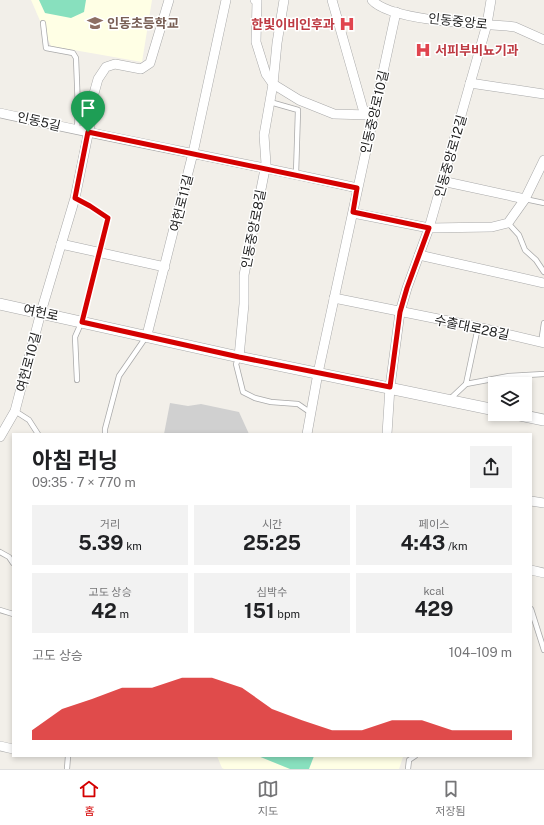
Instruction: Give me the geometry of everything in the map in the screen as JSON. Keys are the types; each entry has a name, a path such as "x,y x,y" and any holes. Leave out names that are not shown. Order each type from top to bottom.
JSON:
{"street":[{"name":"여헌로10길","path":"0,437 15,411 41,312 75,198 88,132 93,97 98,79 106,67 115,64 141,69 150,63 169,0"},
{"name":"여헌로11길","path":"147,336 193,153 226,0"},
{"path":"255,0 257,1 256,42 266,74 273,84 299,100 334,114 371,116"},
{"name":"인동중앙로8길","path":"239,357 244,304 244,275 265,168 264,135 273,84 277,43 284,0"},
{"path":"332,0 363,109 371,116"},
{"name":"인동중앙로","path":"372,0 386,9 396,12 454,23 515,27 544,40"},
{"name":"인동중앙로12길","path":"387,433 390,387 400,312 429,228 487,24 490,0"},
{"name":"인동중앙로10길","path":"307,433 318,373 353,212 371,116 396,12"},
{"path":"470,83 544,94"},
{"name":"인동5길","path":"0,113 357,188"},
{"path":"353,212 429,228 492,227 508,223 526,199 543,164"},
{"path":"442,182 526,199"},
{"path":"61,244 165,267"},
{"path":"419,255 544,283"},
{"path":"334,298 400,312"},
{"name":"여헌로","path":"0,304 239,357 488,408"},
{"name":"수출대로28길","path":"400,312 478,327 542,343"},
{"path":"532,418 544,420"},
{"path":"532,501 544,503"},
{"path":"532,570 544,573"},
{"path":"0,746 12,749"}],"lane":[{"name":"인동5길","path":"43,23 46,48 73,53 76,58 78,109 77,130"},
{"path":"270,102 298,110 296,174"},
{"path":"75,198 108,218 82,322 75,337 77,380"},
{"path":"526,199 544,204"},
{"path":"508,223 519,235 525,250 536,260 544,272"},
{"path":"542,343 544,322"},
{"path":"466,384 478,327"},
{"path":"105,433 119,376 147,336"},
{"path":"239,357 236,364 243,392 255,398 271,402 298,404 311,412"},
{"path":"449,400 466,384 509,376 544,374"},
{"path":"15,411 29,420 37,433"},
{"path":"0,552 9,557 12,562"},
{"path":"0,610 12,614"},
{"path":"532,612 544,650"},
{"path":"67,769 68,757"},
{"path":"408,769 409,760 414,757"}],"shaded area":[{"name":"인동초등학교","path":"31,0 152,0 142,62 51,46"},
{"path":"170,403 188,406 201,404 239,412 249,433 164,433"},
{"path":"217,757 403,757 399,769 222,768"}],"green space":[{"path":"39,0 86,0 84,12 71,18 45,13"},
{"path":"260,757 314,757 309,769 290,769"}],"place":[{"name":"인동초등학교","path":"95,23"},
{"name":"한빛이비인후과","path":"347,24"},
{"name":"서피부비뇨기과","path":"423,50"}],"route":[{"path":"88,132 357,188 353,212 429,228 407,288 400,312 390,387 239,357 82,322 108,218 75,198 88,132"}]}
